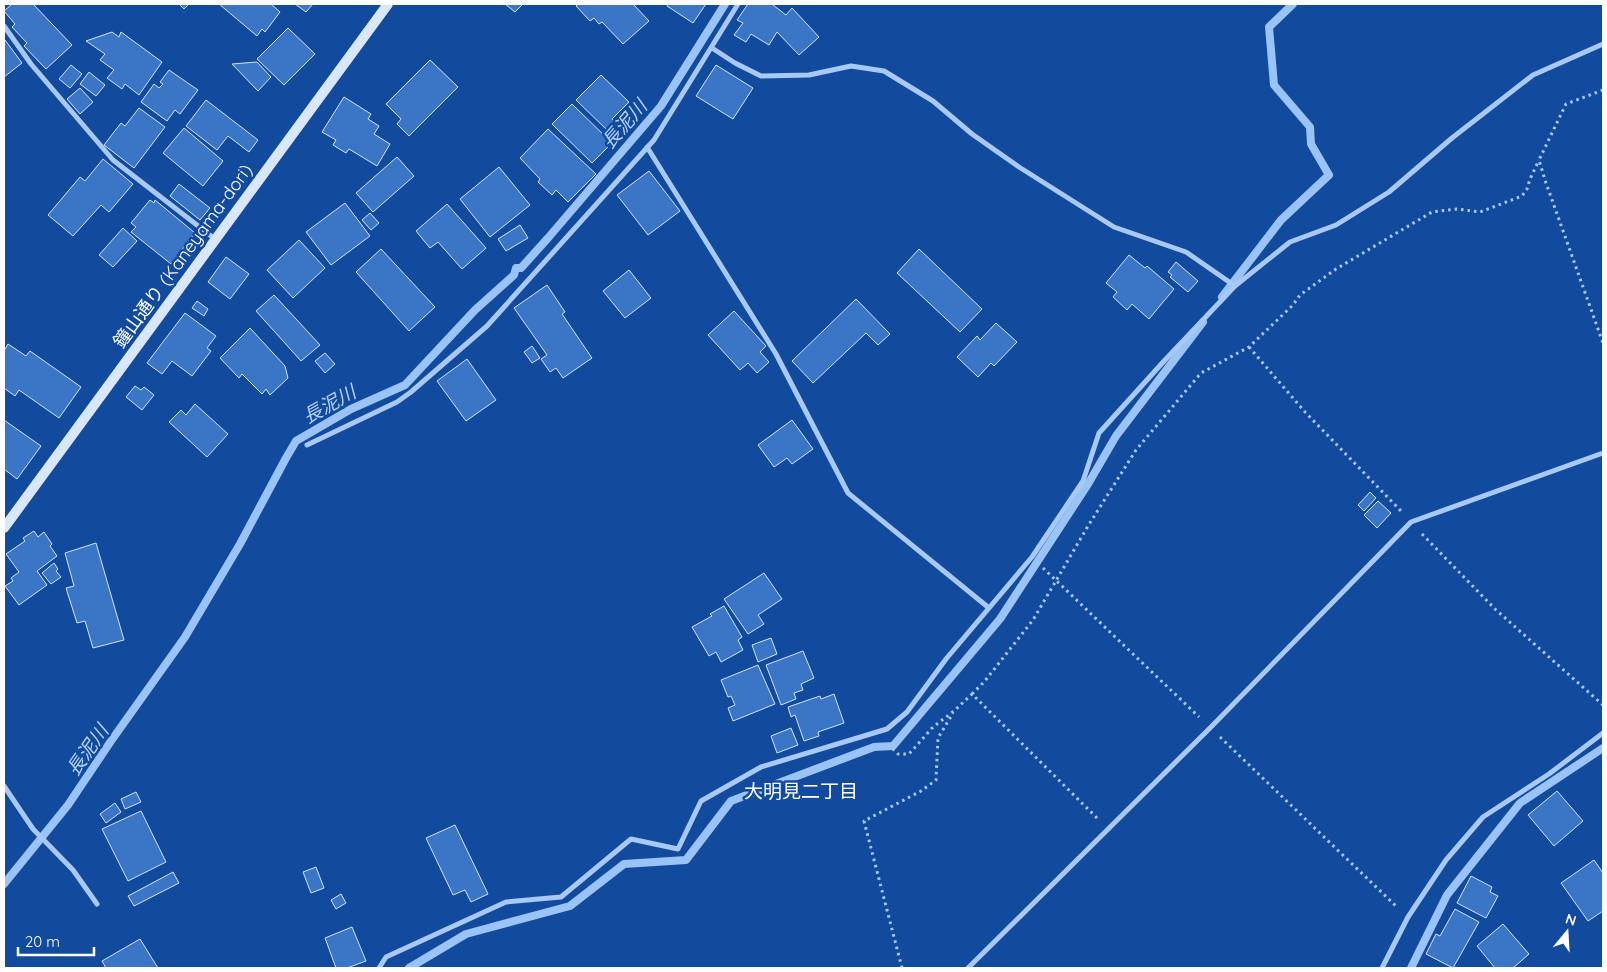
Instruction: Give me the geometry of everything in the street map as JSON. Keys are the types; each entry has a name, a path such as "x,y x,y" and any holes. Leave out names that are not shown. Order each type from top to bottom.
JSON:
{"main road":[{"name":"鐘山通り (Kaneyama-dori)","path":"4,528 388,4"}],"street":[{"path":"307,445 398,402 486,326 654,140 738,4"},
{"path":"4,26 32,64 113,160 215,239"},
{"path":"379,968 386,957 506,902 561,897 631,839 678,849 701,801 761,767 887,729 907,712 946,659 1032,557 1083,481 1099,433 1235,286 1290,242 1336,225 1389,192 1452,138 1533,76 1603,44"},
{"path":"712,48 735,63 761,76 810,75 851,66 884,71 933,101 972,134 1019,167 1114,227 1186,252 1235,286"},
{"path":"648,147 776,354 848,492 989,608"},
{"path":"968,968 1210,728 1411,522 1603,453"},
{"path":"1382,968 1408,917 1446,860 1483,817 1549,774 1603,733"},
{"path":"4,786 33,829 73,870 97,904"}],"path":[{"path":"877,732 898,754 909,754 933,727 984,682 1033,620 1088,526 1136,450 1201,373 1249,346 1300,295 1336,269 1432,212 1457,209 1480,212 1522,196 1566,104 1603,90"},
{"path":"1539,160 1603,343"},
{"path":"972,694 1108,829"},
{"path":"902,968 864,821 921,792 936,780 938,738 954,710"}],"building":[{"path":"10,4 33,4 72,45 46,69 24,46 27,43 12,27 15,24 4,11"},
{"path":"179,4 189,4 184,9"},
{"path":"219,4 271,4 280,12 265,32 262,29 257,36"},
{"path":"295,4 313,4 306,12"},
{"path":"505,4 523,4 515,12"},
{"path":"579,4 633,4 649,21 623,44 602,22 599,24 594,18 590,21 576,6"},
{"path":"668,4 706,4 693,23 667,6"},
{"path":"748,4 774,4 786,15 792,8 819,37 799,55 777,32 769,45 751,34 746,42 734,35 743,23 737,20"},
{"path":"288,28 315,54 284,85 257,59"},
{"path":"112,32 119,37 121,32 162,62 139,95 125,84 122,89 107,78 114,70 100,60 105,54 86,41"},
{"path":"4,41 22,63 4,77"},
{"path":"430,60 458,87 409,136 397,124 401,119 386,104"},
{"path":"257,62 271,77 258,91 232,64"},
{"path":"71,65 82,74 70,88 59,79"},
{"path":"716,65 753,88 733,119 696,96"},
{"path":"169,70 198,90 180,114 175,110 167,121 141,102 154,84 159,88 163,84 160,82"},
{"path":"89,72 105,85 96,96 80,84"},
{"path":"601,75 629,102 612,119 617,123 608,131 576,100"},
{"path":"80,88 93,102 80,114 67,99"},
{"path":"344,97 371,114 368,119 379,126 374,134 390,144 377,166 349,149 346,153 333,145 336,140 322,132"},
{"path":"206,100 258,140 249,152 228,136 217,150 186,126"},
{"path":"572,104 612,143 592,163 552,124"},
{"path":"139,108 165,127 134,168 104,145 121,123 125,126"},
{"path":"184,128 223,161 203,186 163,153"},
{"path":"548,129 596,174 568,202 556,190 552,195 538,182 540,179 520,158"},
{"path":"397,157 414,176 373,212 356,193"},
{"path":"103,159 133,184 109,212 101,205 73,236 48,215 80,177 85,181"},
{"path":"499,167 530,205 490,237 460,199"},
{"path":"649,171 680,211 648,235 617,195"},
{"path":"179,184 210,208 200,220 170,196"},
{"path":"150,200 154,203 155,200 195,233 171,264 131,232 136,227 131,223"},
{"path":"345,203 370,236 331,265 306,232"},
{"path":"447,204 486,248 462,269 438,242 430,248 416,231"},
{"path":"370,213 379,223 371,230 362,220"},
{"path":"520,225 528,238 506,251 498,239"},
{"path":"123,228 137,241 113,267 99,255"},
{"path":"299,240 325,268 293,298 267,270"},
{"path":"381,249 435,307 409,331 356,272"},
{"path":"919,249 982,309 960,332 897,273"},
{"path":"1129,255 1145,268 1147,266 1174,289 1149,319 1132,304 1127,310 1113,297 1117,292 1106,283"},
{"path":"226,257 249,274 230,299 208,282"},
{"path":"1176,262 1198,281 1188,292 1170,277 1172,275 1168,272"},
{"path":"629,270 651,298 625,318 603,291"},
{"path":"547,285 565,312 562,314 592,358 563,378 556,368 550,372 541,359 547,355 514,308"},
{"path":"274,295 320,345 301,361 256,311"},
{"path":"856,299 890,334 878,345 866,333 813,383 792,361"},
{"path":"197,301 208,309 204,316 192,308"},
{"path":"734,311 766,346 760,352 769,362 757,373 748,363 740,370 708,335"},
{"path":"185,313 216,336 207,348 211,351 192,376 172,361 162,374 147,363"},
{"path":"996,323 1017,342 994,366 991,363 978,377 957,357 977,336 980,340"},
{"path":"250,328 285,366 288,378 270,395 266,389 262,394 242,374 239,378 220,358"},
{"path":"8,344 26,356 30,351 81,387 59,418 19,390 15,396 4,388 4,351"},
{"path":"532,346 540,358 532,363 524,352"},
{"path":"325,353 335,364 325,373 315,361"},
{"path":"467,359 496,400 466,421 437,381"},
{"path":"135,386 141,390 144,387 154,395 142,410 126,397"},
{"path":"195,404 228,434 207,457 169,422 181,410 186,415"},
{"path":"4,420 41,446 17,479 4,469"},
{"path":"792,420 813,449 792,464 787,458 774,467 758,445"},
{"path":"1370,492 1376,498 1364,511 1358,505"},
{"path":"1378,501 1391,513 1377,528 1364,515"},
{"path":"34,531 38,537 44,532 57,556 37,571 47,585 19,605 5,586 13,581 11,578 19,572 6,554 25,541 23,538"},
{"path":"96,543 124,640 93,648 85,621 77,623 66,588 74,586 65,553"},
{"path":"54,563 58,569 56,571 61,577 51,584 42,573"},
{"path":"764,573 782,599 758,615 764,624 748,634 724,599"},
{"path":"724,606 742,637 738,640 743,650 721,662 716,652 709,656 692,627 712,616 710,614"},
{"path":"771,638 777,654 758,662 752,645"},
{"path":"803,651 814,678 801,684 803,690 794,693 796,699 781,705 766,665"},
{"path":"758,665 775,704 733,721 728,708 735,705 731,696 728,697 721,680"},
{"path":"834,694 844,723 818,732 819,736 804,741 795,715 791,717 788,707 820,696 821,699"},
{"path":"791,728 798,745 777,753 771,736"},
{"path":"1557,791 1583,821 1554,846 1528,815"},
{"path":"136,792 141,802 125,809 121,799"},
{"path":"115,803 121,812 106,823 100,814"},
{"path":"141,811 166,862 128,881 102,829"},
{"path":"455,825 488,894 471,902 465,890 453,895 426,838"},
{"path":"1594,860 1603,873 1603,911 1588,921 1561,883"},
{"path":"316,867 324,888 311,893 303,872"},
{"path":"173,872 179,883 134,906 128,896"},
{"path":"1471,876 1492,887 1490,892 1498,896 1486,918 1457,903"},
{"path":"341,894 346,903 336,909 331,900"},
{"path":"1455,909 1479,922 1453,968 1426,954 1436,934 1440,936"},
{"path":"1503,924 1529,954 1513,968 1495,968 1477,946"},
{"path":"352,927 366,961 347,968 336,968 325,938"},
{"path":"140,939 158,968 106,968 102,961"}],"waterway":[{"name":"長泥川","path":"4,884 68,805 185,637 240,544 296,441 351,409 405,385 475,310 514,275 516,268 521,268 661,106 725,4"},
{"path":"1222,297 1281,220 1329,175 1311,144 1310,127 1274,85 1269,27 1293,4"},
{"path":"409,968 466,934 570,906 624,864 686,860 731,801 874,747 893,746 1000,619 1088,484 1116,436 1203,322"},
{"path":"1411,968 1447,895 1520,803 1603,748"}],"district":[{"name":"大明見二丁目","path":"801,791"}]}
